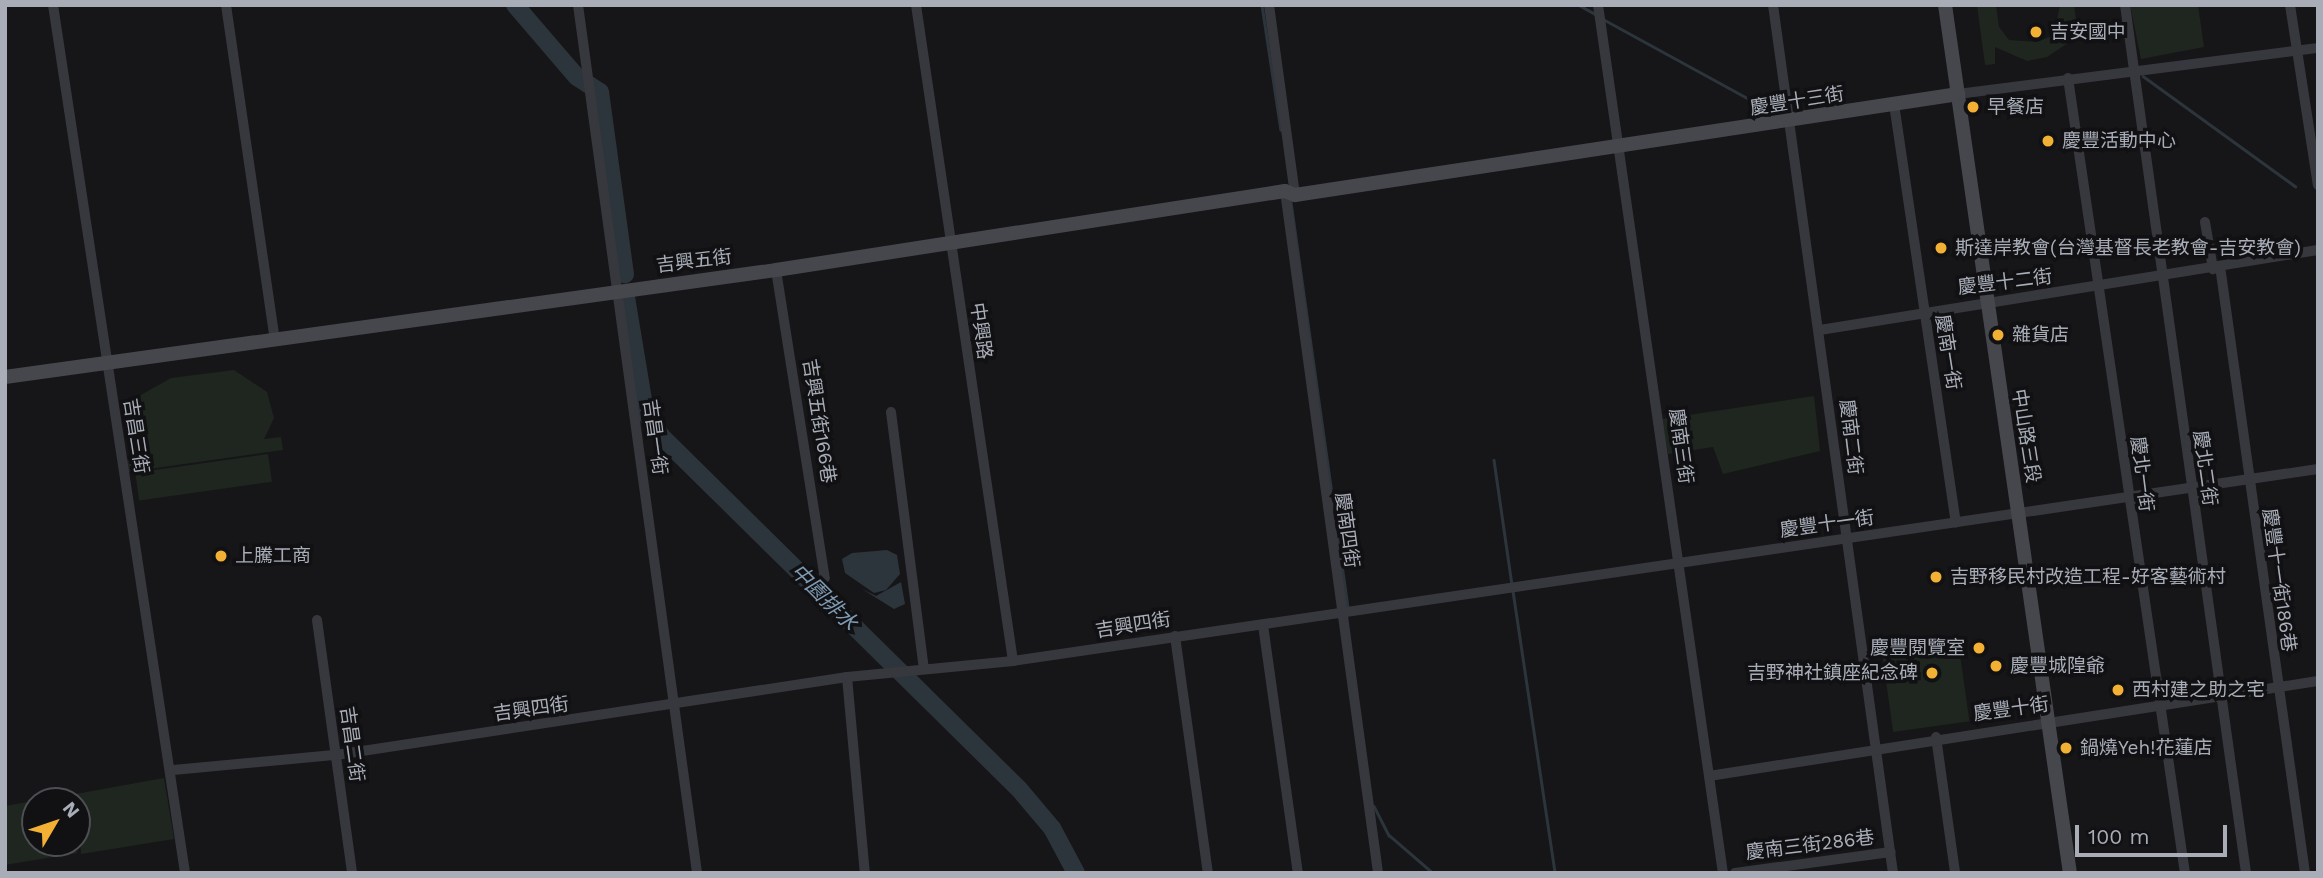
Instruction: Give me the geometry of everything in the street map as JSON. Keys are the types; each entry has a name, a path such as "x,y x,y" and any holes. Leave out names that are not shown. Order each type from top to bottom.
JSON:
{"street":[{"name":"吉昌三街","path":"53,5 106,360 173,769 185,873"},
{"path":"226,5 275,339"},
{"name":"吉昌一街","path":"578,5 697,873"},
{"name":"中興路","path":"916,5 1013,661"},
{"name":"慶南四街","path":"1269,5 1340,612 1378,873"},
{"name":"慶南三街","path":"1598,5 1622,145 1723,873"},
{"name":"慶南二街","path":"1773,5 1893,873"},
{"name":"中山路三段","path":"1945,5 2070,873"},
{"name":"慶北二街","path":"2125,5 2246,873"},
{"path":"2290,5 2318,185"},
{"name":"慶豐十三街","path":"1290,193 1789,122 2135,68 2318,48"},
{"name":"慶北一街","path":"2068,78 2102,285 2127,499 2185,873"},
{"name":"慶南一街","path":"1895,104 1956,522"},
{"name":"吉興五街","path":"5,377 106,360 275,339 616,289 776,270 950,240 1290,193"},
{"name":"慶豐十一街186巷","path":"2205,222 2216,267 2236,387 2305,873"},
{"name":"慶豐十二街","path":"1820,330 1986,301 2318,250"},
{"name":"吉興五街166巷","path":"776,270 825,578"},
{"path":"891,412 927,668"},
{"name":"慶豐十一街","path":"1340,612 1679,561 2019,515 2127,499 2190,486 2318,469"},
{"name":"吉興四街","path":"173,769 336,755 847,677 1013,661 1340,612"},
{"name":"吉昌二街","path":"317,620 352,873"},
{"path":"1263,625 1298,873"},
{"path":"1174,636 1208,873"},
{"path":"847,677 865,873"},
{"name":"慶豐十街","path":"1709,776 1936,737 2318,681"},
{"path":"1936,737 1955,873"},
{"name":"慶南三街286巷","path":"1735,873 1891,852"}],"shaded area":[{"path":"1977,5 1996,5 1999,27 2009,40 2037,42 2054,35 2060,5 2074,5 2077,26 2071,41 2047,57 2027,61 1995,47 1995,64 1985,65"},
{"path":"2130,5 2198,5 2204,47 2141,59"},
{"path":"234,370 267,392 274,418 264,439 281,437 283,450 128,472 126,460 152,457 133,433 139,396 171,378"},
{"path":"1814,396 1820,451 1723,474 1713,447 1668,454 1662,419"},
{"path":"268,454 272,482 139,500 135,473"},
{"path":"887,550 897,555 900,574 886,590 874,593 845,573 842,559 852,553"},
{"path":"901,582 905,604 894,609 862,589 876,596"},
{"path":"1959,647 1969,721 1893,732 1883,658"},
{"path":"164,778 174,839 91,852 91,791"},
{"path":"21,803 21,857 53,857 5,865 5,806"}],"waterway":[{"name":"中園排水","path":"515,5 577,77 600,92 625,274"},
{"path":"1262,5 1281,130"},
{"path":"1579,5 1597,15"},
{"path":"1603,19 1778,115"},
{"path":"2143,76 2295,186"},
{"path":"1291,202 1348,606"},
{"name":"中園排水","path":"626,297 645,412 662,437 1019,789 1052,828 1076,873"},
{"path":"1494,460 1512,585"},
{"path":"1513,591 1555,873"},
{"path":"1374,806 1389,835 1433,873"}],"place":[{"name":"吉安國中","path":"2036,32"},
{"name":"早餐店","path":"1973,107"},
{"name":"慶豐活動中心","path":"2048,141"},
{"name":"斯達岸教會(台灣基督長老教會-吉安教會)","path":"1941,248"},
{"name":"雜貨店","path":"1998,335"},
{"name":"上騰工商","path":"221,556"},
{"name":"吉野移民村改造工程-好客藝術村","path":"1936,577"},
{"name":"慶豐閱覽室","path":"1979,648"},
{"name":"慶豐城隍爺","path":"1996,666"},
{"name":"吉野神社鎮座紀念碑","path":"1932,673"},
{"name":"西村建之助之宅","path":"2118,690"},
{"name":"鍋燒Yeh!花蓮店","path":"2066,748"}]}
